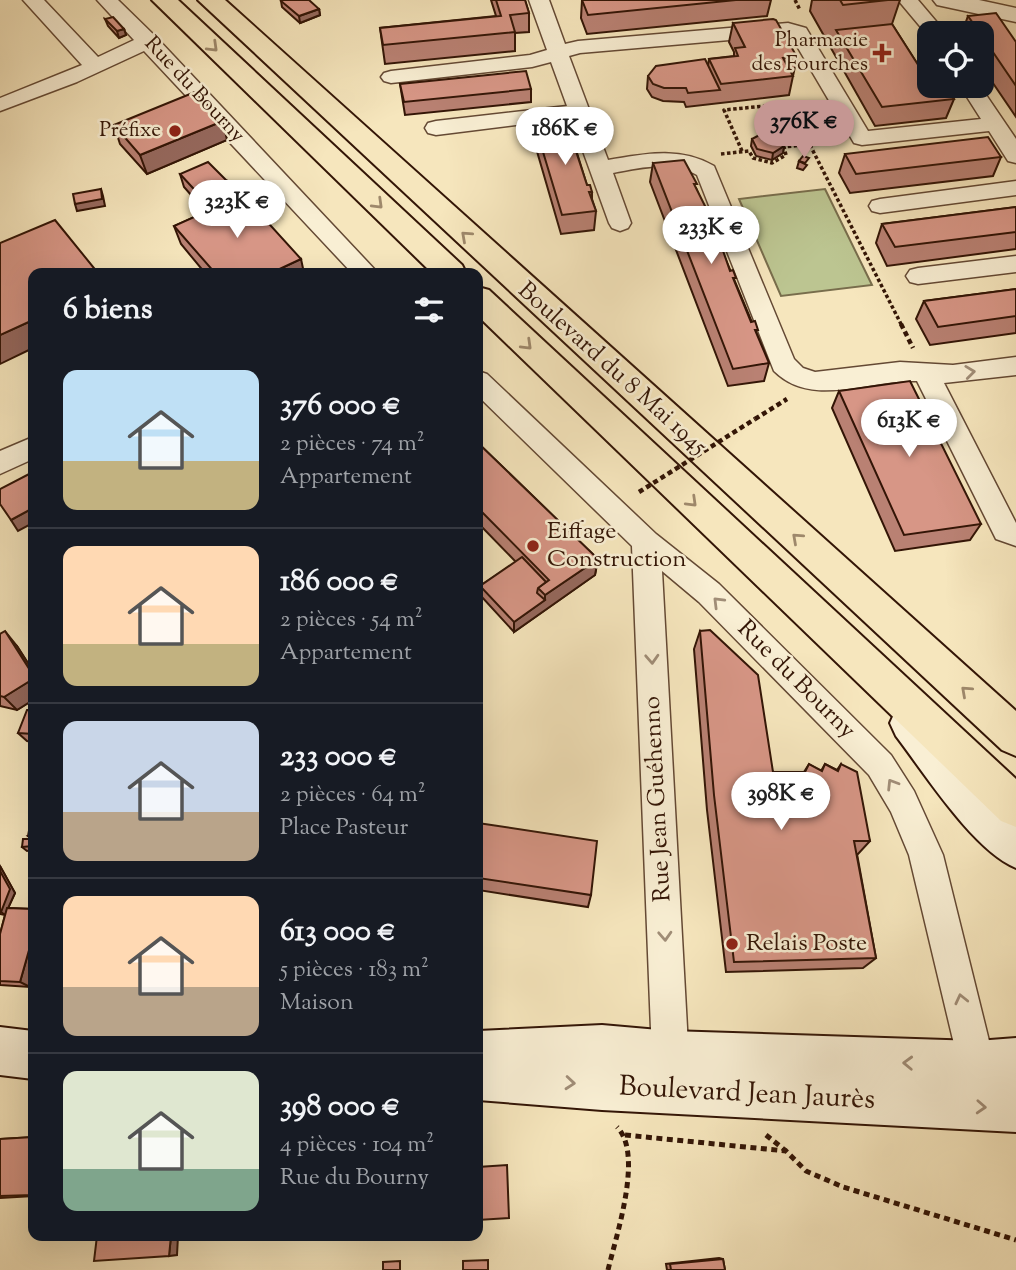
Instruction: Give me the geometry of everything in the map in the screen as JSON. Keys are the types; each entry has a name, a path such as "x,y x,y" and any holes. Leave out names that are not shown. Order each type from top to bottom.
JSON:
{"main road":[{"path":"164,0 446,268"},
{"name":"Boulevard du 8 Mai 1945","path":"210,0 1016,737"},
{"name":"Boulevard du 8 Mai 1945","path":"483,303 1016,807"},
{"path":"873,674 957,724 1016,777"},
{"path":"873,674 973,804 1016,847"},
{"name":"Boulevard Jean Jaurès","path":"483,1055 602,1049 670,1055 996,1064"},
{"path":"0,1052 28,1055"},
{"name":"Boulevard Jean Jaurès","path":"483,1076 1016,1108"}],"street":[{"path":"33,0 94,65"},
{"name":"Rue du Bourny","path":"107,0 149,41 361,268"},
{"path":"538,0 620,223"},
{"path":"908,0 927,21"},
{"path":"935,21 945,0 1016,15"},
{"path":"391,77 532,61 578,47 776,28 799,32 862,138 996,124"},
{"path":"0,105 70,78 149,41"},
{"path":"978,98 1016,156"},
{"path":"436,128 578,111"},
{"path":"599,168 674,159 696,163 706,171 783,363 794,375 814,382 878,373 925,371 953,374 1015,363"},
{"path":"880,206 1016,188"},
{"path":"918,276 1016,264"},
{"path":"925,371 1006,531 1016,535"},
{"name":"Rue du Bourny","path":"483,386 646,542 709,593 880,765 903,802 926,855 996,1064"},
{"path":"0,463 28,449"},
{"name":"Rue Jean Guéhenno","path":"646,542 670,1055"},
{"path":"670,1055 713,1092"}],"path":[{"path":"696,163 707,155 742,152 749,151 753,158 772,163 786,155 765,106 724,110 742,152"},
{"path":"784,148 862,138"},
{"path":"810,145 925,371"},
{"path":"639,492 755,419"},
{"path":"611,1121 625,1135 786,1151 806,1171 844,1187 1016,1240"},
{"path":"608,1270 629,1177 625,1135"}],"green space":[{"path":"825,189 872,285 781,296 739,199"}],"building":[{"path":"309,0 319,9 299,16 281,1"},
{"path":"496,0 525,0 529,13 510,15 515,32 383,45 380,28 501,16"},
{"path":"582,0 736,0 588,15"},
{"path":"840,0 888,0 843,5"},
{"path":"996,13 1016,42 1016,86 994,54 994,21 972,21 968,16"},
{"path":"113,17 124,29 117,31 105,19"},
{"path":"773,19 797,57 783,58 793,76 721,84 709,59 738,56 735,48 745,47 733,23"},
{"path":"892,24 917,63 917,98 954,99 882,107 836,30"},
{"path":"705,59 720,90 688,93 686,88 664,88 653,84 648,76 656,66"},
{"path":"526,71 531,89 404,102 400,84"},
{"path":"195,92 223,121 140,155 114,125"},
{"path":"565,118 571,136 574,135 576,142 573,142 587,185 590,185 592,192 589,192 596,211 562,215 534,122"},
{"path":"763,133 779,136 784,146 773,153 757,149 752,139"},
{"path":"988,137 1001,157 856,174 845,154"},
{"path":"803,156 809,158 805,163 799,161"},
{"path":"684,160 713,222 730,271 733,270 736,278 733,278 751,322 755,321 758,330 755,330 769,363 733,369 653,163"},
{"path":"208,162 227,181 223,183 229,189 204,200 180,174"},
{"path":"101,189 102,199 75,204 73,194"},
{"path":"243,195 301,259 282,268 211,268 174,226"},
{"path":"1016,207 1016,232 895,247 882,224"},
{"path":"55,220 94,268 28,268 28,322 0,335 0,243"},
{"path":"1016,289 1016,316 938,327 924,301"},
{"path":"910,381 981,524 904,535 839,391"},
{"name":"Eiffage Construction","path":"483,448 598,559 545,595 538,588 549,580 483,513"},
{"path":"28,475 28,511 11,520 0,504 0,489"},
{"path":"522,557 546,582 538,588 537,593 545,600 514,622 483,589 483,584"},
{"path":"710,630 758,675 773,772 805,772 809,764 822,771 825,764 838,771 841,764 857,772 870,841 854,841 876,958 734,962 714,795 700,631"},
{"path":"5,631 28,667 28,682 4,697 0,696 0,634"},
{"path":"27,710 28,710 28,734 18,733"},
{"path":"483,824 597,841 591,895 483,879"},
{"path":"23,839 28,839 28,846 22,847"},
{"path":"0,871 10,889 1,912 0,912"},
{"path":"7,908 28,909 28,954 20,982 0,981 0,934"},
{"path":"28,1137 28,1195 0,1196 0,1139"},
{"path":"507,1165 509,1218 483,1220 483,1167"},
{"path":"96,1241 170,1241 169,1256 94,1261"},
{"path":"723,1259 725,1270 671,1270 670,1264"},
{"path":"488,1260 488,1270 463,1270 463,1261"},
{"path":"400,1261 400,1270 383,1270 383,1262"}],"place":[{"name":"Pharmacie des Fourches","path":"882,53"},
{"name":"Préfixe","path":"175,131"},
{"name":"Eiffage Construction","path":"533,546"},
{"name":"Relais Poste","path":"732,944"}]}
